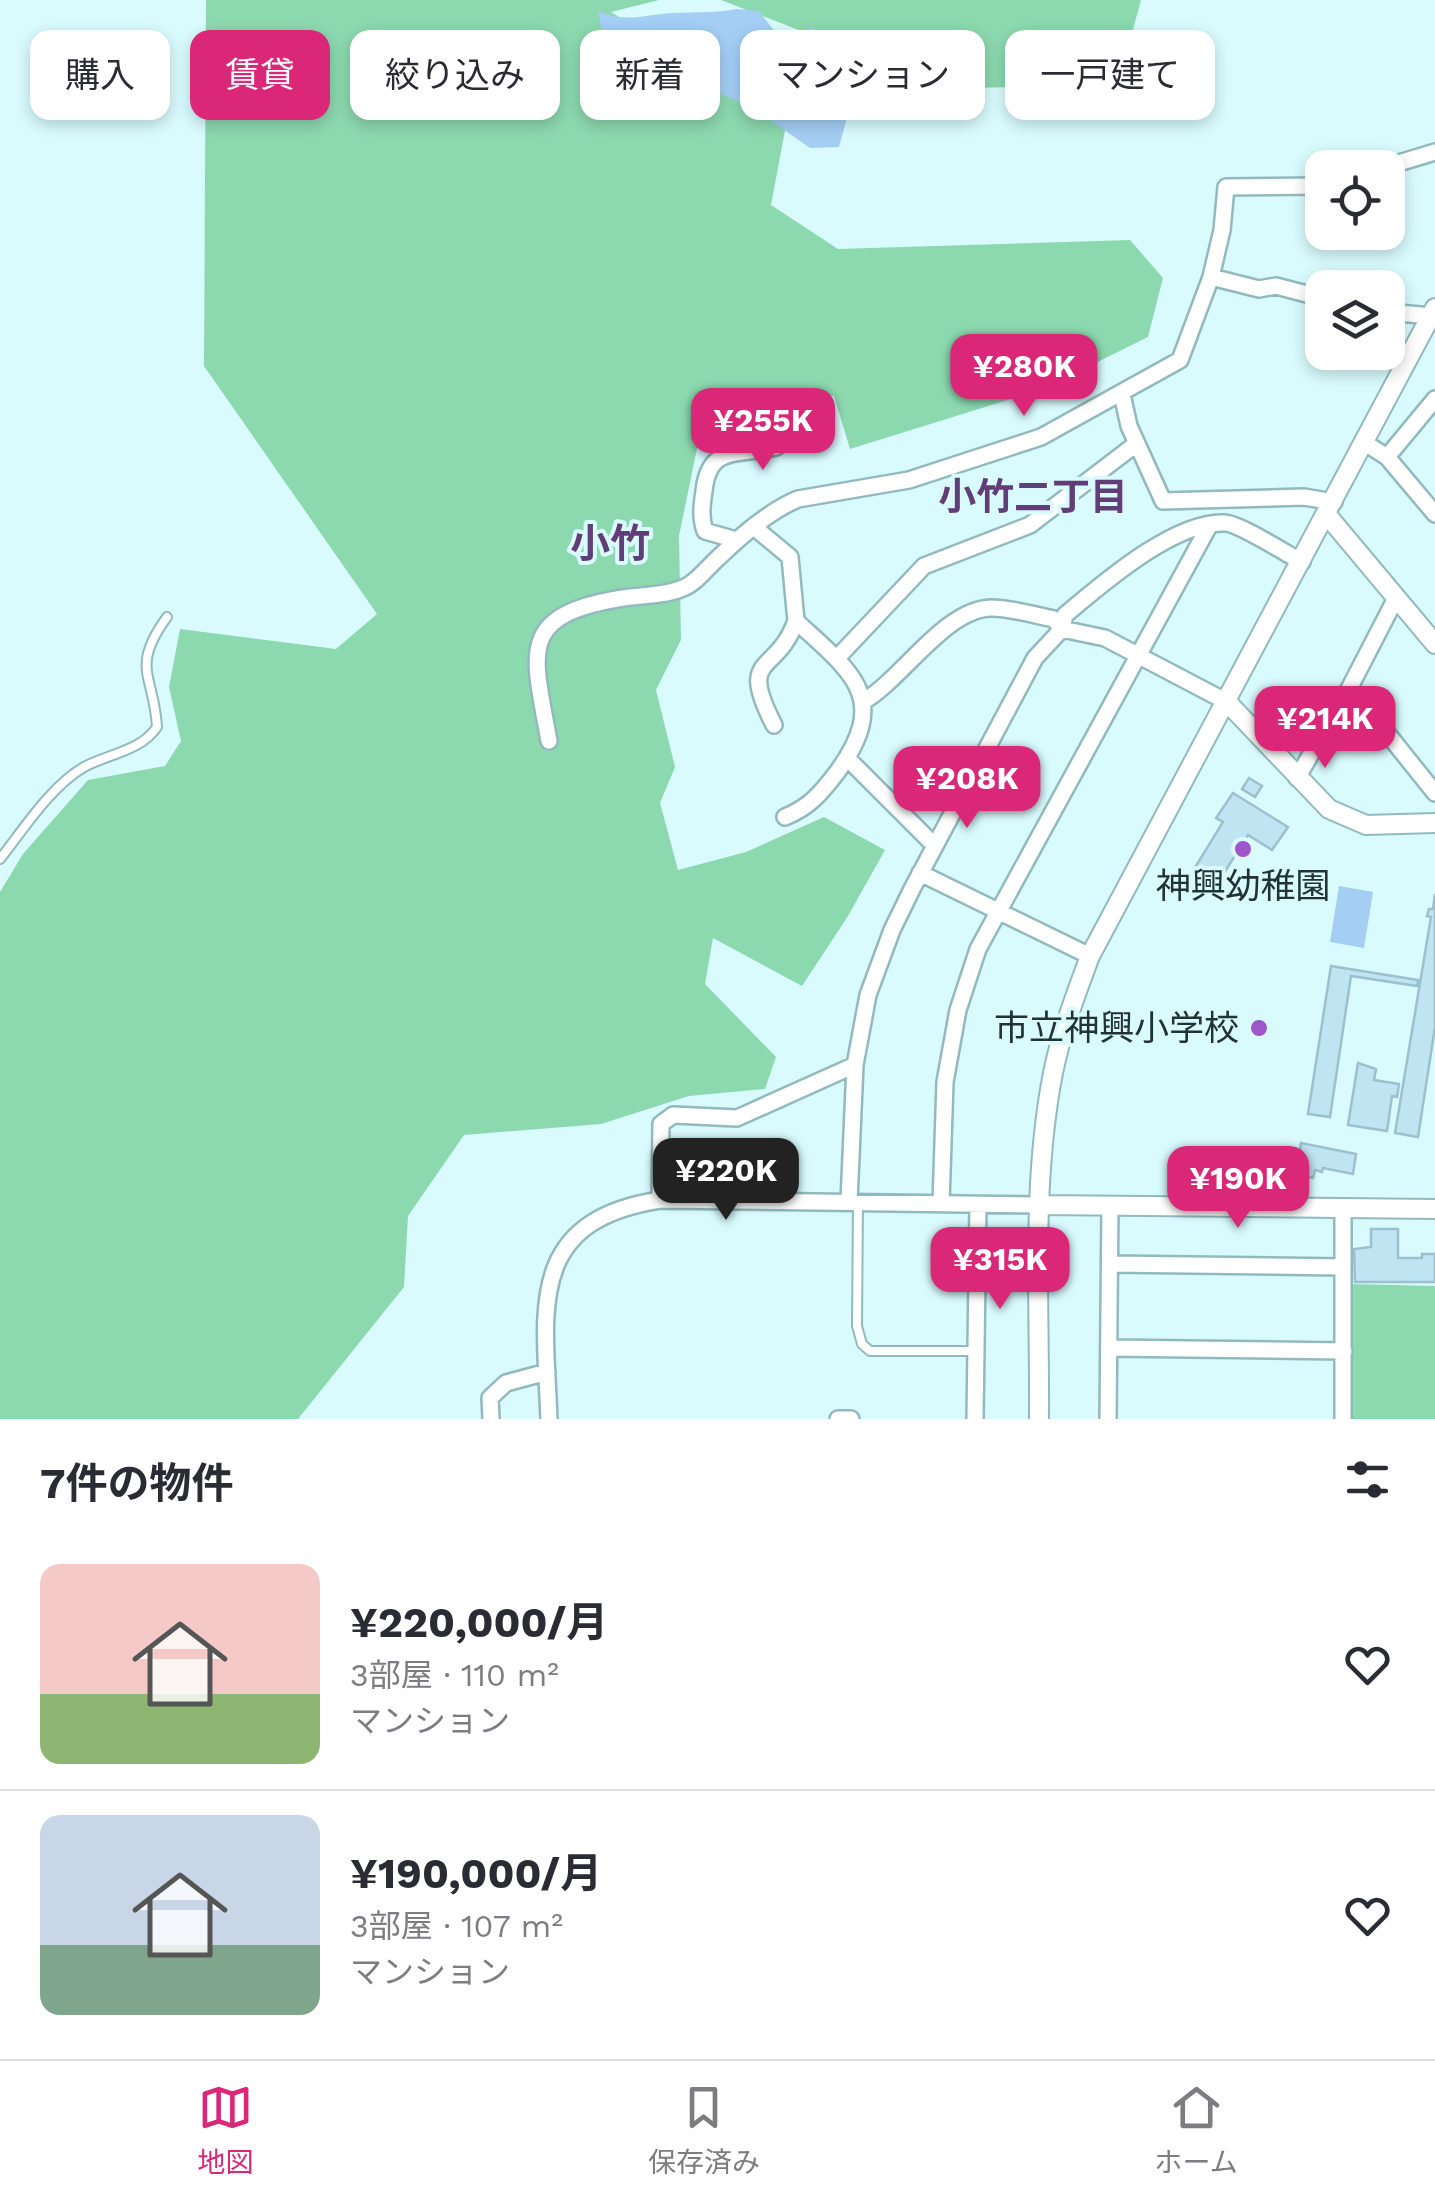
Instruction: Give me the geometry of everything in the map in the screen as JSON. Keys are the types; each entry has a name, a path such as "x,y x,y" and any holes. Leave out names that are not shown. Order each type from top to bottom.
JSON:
{"street":[{"path":"1405,161 1435,152"},
{"path":"548,741 535,662 542,638 562,614 588,604 686,587 736,540 782,505 798,498 928,474 1040,437 1122,394 1180,360 1211,277 1222,230 1226,187 1305,186"},
{"path":"1211,277 1259,289 1276,286 1305,294"},
{"path":"1038,1419 1045,1122 1053,1070 1090,956 1433,312 1405,312"},
{"path":"1122,394 1136,444 1163,501 1304,498 1330,508 1435,644"},
{"path":"1387,457 1435,399"},
{"path":"736,540 705,531 701,520 706,469 717,458 776,447 779,408"},
{"path":"836,658 924,566 1030,525 1136,444"},
{"path":"1365,444 1387,457 1435,514"},
{"path":"854,1201 855,1065 868,995 892,930 934,845 1035,658 1062,629 1064,615 1124,566 1190,529 1228,522 1302,562"},
{"path":"941,1203 945,1082 958,1010 978,949 1209,526"},
{"path":"755,528 790,557 796,621 783,647 764,663 759,673 758,694 774,725"},
{"path":"1297,778 1396,598"},
{"path":"864,702 950,626 970,614 989,608 1054,619 1062,629 1106,638 1227,702 1329,808 1366,825 1435,823"},
{"path":"786,817 812,804 847,758 858,739 864,702 858,685 836,658 796,621"},
{"path":"1350,687 1435,793"},
{"path":"847,758 934,845"},
{"path":"920,873 1090,956"},
{"path":"660,1200 660,1124 673,1115 737,1118 855,1065"},
{"path":"549,1419 544,1312 550,1282 562,1250 576,1234 600,1216 627,1205 660,1200 1435,1209"},
{"path":"975,1419 978,1205"},
{"path":"1108,1419 1110,1205"},
{"path":"1344,1208 1344,1419"},
{"path":"1110,1264 1343,1268"},
{"path":"1109,1348 1344,1351"},
{"path":"491,1419 490,1398 506,1382 547,1372"},
{"path":"838,1419 851,1419"}],"lane":[{"path":"0,859 39,808 81,769 149,739 158,727 146,678 147,660 149,642 167,617"},
{"path":"854,1201 857,1326 862,1344 870,1351 976,1351"}],"green space":[{"path":"206,0 659,0 611,12 639,30 580,30 580,120 720,120 720,82 740,95 740,120 778,120 786,125 771,205 838,249 1130,240 1163,278 1148,337 1043,389 850,449 834,396 738,389 701,429 679,536 681,640 656,690 675,767 660,803 678,870 746,852 824,817 885,850 802,986 713,938 705,984 776,1057 765,1089 689,1096 601,1124 464,1135 408,1216 404,1287 298,1419 0,1419 0,892 23,854 88,780 165,766 181,741 169,687 180,629 336,649 377,614 204,366 205,120 330,120 330,30 206,30"},
{"path":"721,0 1141,0 1133,30 1005,30 1005,87 985,88 985,30 799,30"},
{"path":"1350,1284 1435,1286 1435,1419 1352,1419 1348,1415"}],"water":[{"path":"598,11 628,18 759,11 774,30 740,30 740,102 720,94 720,30 603,30"},
{"path":"770,120 846,120 839,147 810,148"},
{"path":"1339,886 1373,892 1364,948 1330,942"}],"building":[{"path":"1249,778 1262,786 1255,797 1242,789"},
{"path":"1233,793 1288,827 1272,850 1248,835 1223,880 1214,891 1209,888 1205,894 1186,882 1223,822 1216,818"},
{"path":"1435,894 1435,1027 1418,1137 1395,1133 1431,917 1427,916 1429,909 1433,909"},
{"path":"1331,966 1418,980 1417,986 1351,976 1330,1117 1308,1114"},
{"path":"1358,1063 1376,1069 1374,1080 1399,1084 1397,1097 1392,1096 1387,1131 1348,1125"},
{"path":"1301,1143 1356,1154 1353,1174 1323,1168 1322,1172 1315,1170 1313,1178 1296,1174"},
{"path":"1371,1229 1398,1229 1398,1258 1435,1254 1435,1282 1355,1282 1354,1249 1371,1247"}],"place":[{"name":"神興幼稚園","path":"1243,849"},
{"name":"市立神興小学校","path":"1259,1028"}],"district":[{"name":"小竹二丁目","path":"1033,497"},
{"name":"小竹","path":"610,543"}]}
